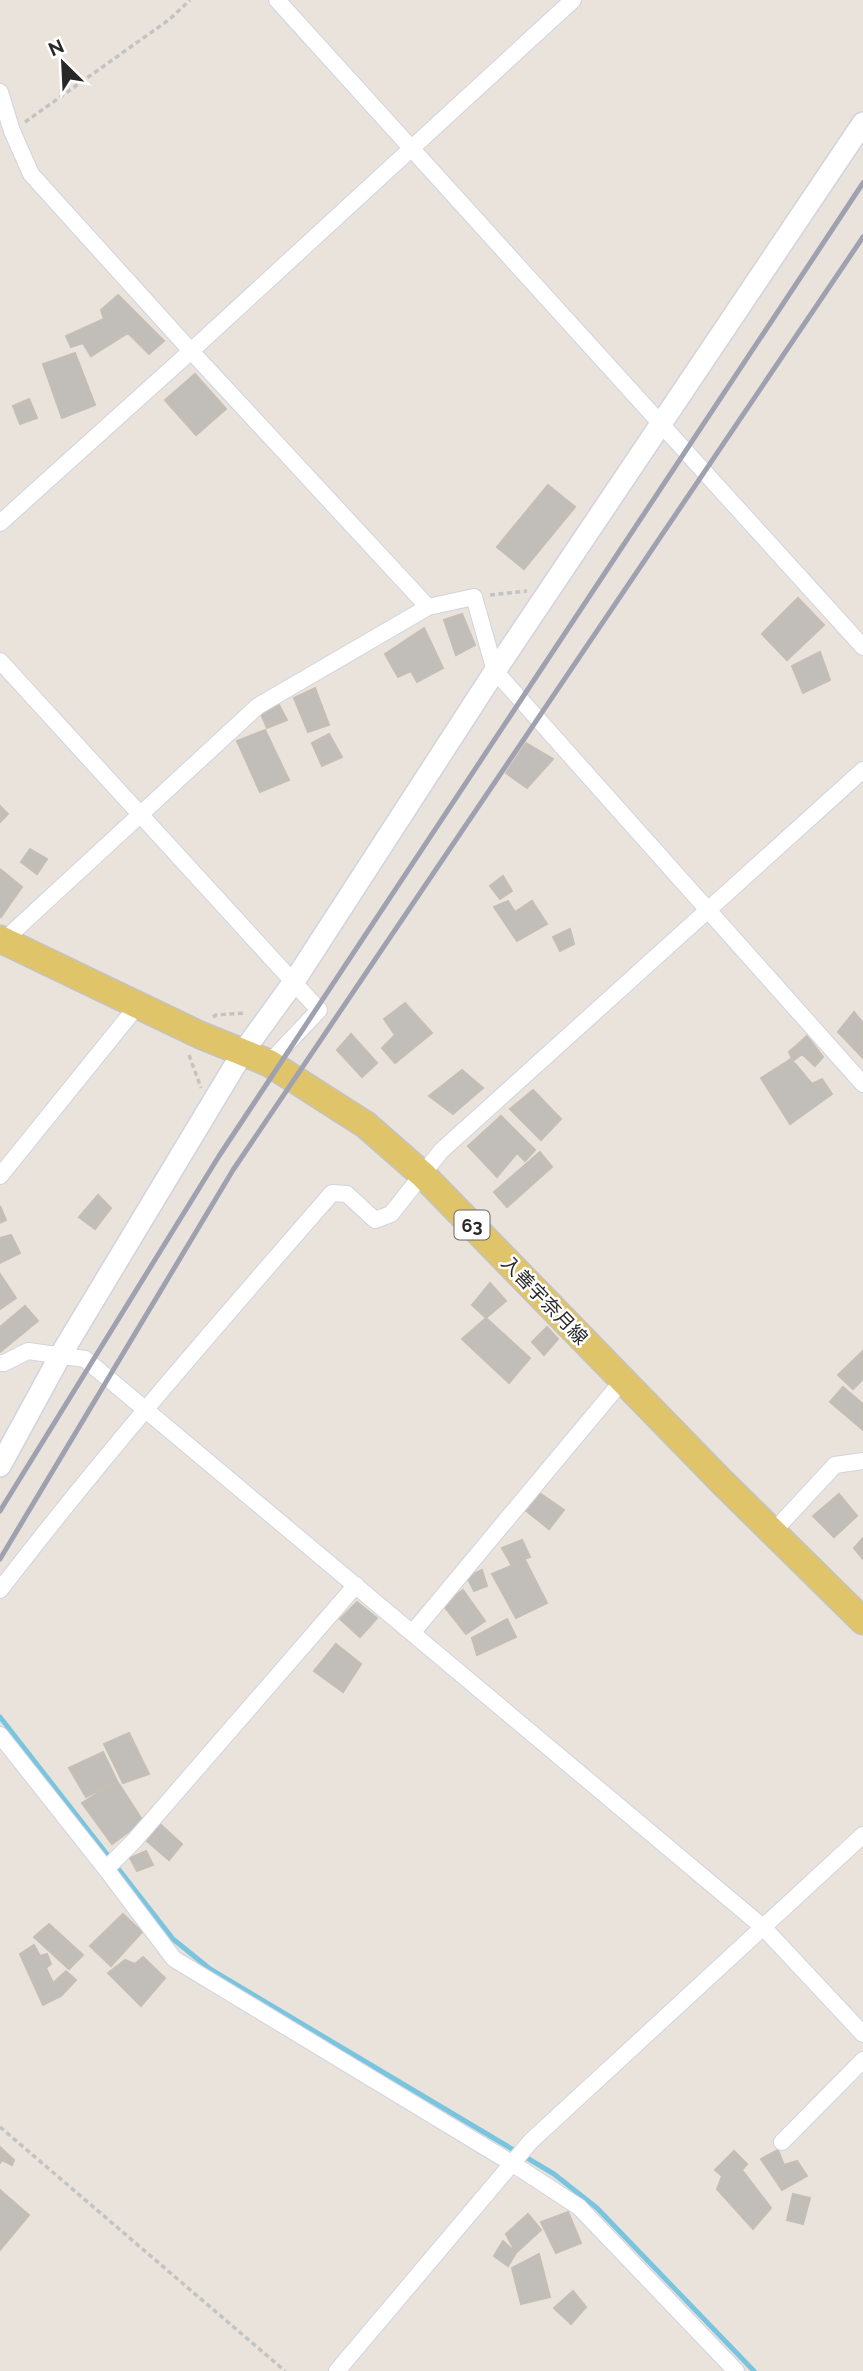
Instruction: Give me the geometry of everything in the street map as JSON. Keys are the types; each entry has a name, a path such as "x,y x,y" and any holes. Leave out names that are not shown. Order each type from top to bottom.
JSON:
{"main road":[{"name":"入善宇奈月線","path":"2,940 138,1005 269,1063 366,1125 422,1175 863,1621"}],"street":[{"path":"277,0 863,647"},
{"path":"0,523 191,352 573,0"},
{"path":"0,92 12,131 31,174 191,352 428,607"},
{"path":"0,1465 60,1356 243,1052 293,983 495,671 863,123"},
{"path":"2,940 141,816 258,706 428,607 474,597 495,671 863,1084"},
{"path":"0,661 319,1010 269,1063"},
{"path":"0,1590 46,1529 146,1408 332,1193 347,1194 375,1220 391,1214 441,1151 863,770"},
{"path":"0,1176 138,1005"},
{"path":"0,1363 28,1351 85,1359 763,1927 863,2034"},
{"path":"413,1632 623,1380"},
{"path":"773,1532 835,1465 863,1461"},
{"path":"106,1869 134,1841 356,1585"},
{"path":"0,1735 174,1959 513,2164 579,2207 736,2371"},
{"path":"337,2371 541,2132 863,1835"},
{"path":"782,2142 863,2060"}],"path":[{"path":"12,131 170,19 190,0"},
{"path":"0,2127 285,2371"}],"building":[{"path":"118,295 164,341 149,354 128,333 91,356 83,343 71,347 66,336 104,319 101,310"},
{"path":"75,353 95,405 62,418 43,364"},
{"path":"195,374 226,409 196,435 165,400"},
{"path":"29,399 37,418 20,424 13,406"},
{"path":"548,485 575,507 524,569 497,547"},
{"path":"798,598 824,625 787,660 762,634"},
{"path":"462,614 475,645 456,655 444,620"},
{"path":"424,628 443,668 417,682 411,671 398,677 385,654"},
{"path":"820,652 830,680 803,693 792,666"},
{"path":"315,688 329,725 308,732 294,698"},
{"path":"279,705 287,720 267,728 261,714"},
{"path":"265,730 289,780 260,792 237,741"},
{"path":"329,734 342,757 322,766 312,743"},
{"path":"526,743 553,759 527,788 506,773"},
{"path":"0,806 8,814 0,822"},
{"path":"30,849 47,859 37,874 21,862"},
{"path":"0,869 22,887 1,917 0,916"},
{"path":"503,876 512,891 500,899 490,886"},
{"path":"508,901 515,912 532,901 547,924 517,941 494,907"},
{"path":"570,929 574,944 560,951 553,937"},
{"path":"405,1003 432,1033 395,1063 382,1048 395,1035 384,1019"},
{"path":"854,1012 863,1023 863,1058 838,1032"},
{"path":"351,1034 377,1063 362,1077 337,1050"},
{"path":"807,1036 823,1057 815,1066 802,1054 793,1061 789,1052"},
{"path":"791,1059 812,1084 822,1079 832,1094 790,1124 761,1078"},
{"path":"462,1070 483,1088 453,1114 429,1096"},
{"path":"533,1090 561,1119 541,1140 510,1109"},
{"path":"501,1116 535,1150 525,1161 517,1153 497,1177 468,1146"},
{"path":"540,1152 552,1167 507,1207 494,1192"},
{"path":"98,1195 111,1208 95,1229 79,1217"},
{"path":"0,1206 6,1220 0,1223"},
{"path":"11,1235 20,1253 0,1263 0,1238"},
{"path":"0,1274 16,1298 0,1309"},
{"path":"490,1283 506,1301 486,1318 472,1305"},
{"path":"25,1306 38,1321 0,1352 0,1327"},
{"path":"486,1318 530,1358 509,1383 462,1339"},
{"path":"547,1327 558,1339 544,1355 532,1342"},
{"path":"863,1351 863,1379 853,1389 838,1375"},
{"path":"843,1387 863,1404 863,1430 830,1402"},
{"path":"538,1492 564,1510 549,1529 524,1509"},
{"path":"839,1494 857,1516 834,1537 813,1516"},
{"path":"863,1538 863,1559 854,1548"},
{"path":"522,1540 530,1557 511,1564 502,1548"},
{"path":"525,1560 547,1603 516,1618 492,1574"},
{"path":"482,1570 487,1586 474,1591 467,1577"},
{"path":"463,1590 485,1621 466,1634 443,1605"},
{"path":"357,1602 377,1618 360,1637 340,1619"},
{"path":"507,1619 516,1637 477,1655 472,1638"},
{"path":"336,1644 361,1664 343,1692 314,1671"},
{"path":"129,1733 149,1774 123,1783 104,1744"},
{"path":"103,1752 117,1781 86,1797 69,1768"},
{"path":"117,1781 143,1821 112,1844 82,1803"},
{"path":"160,1824 182,1844 169,1860 147,1841"},
{"path":"146,1851 153,1865 137,1871 130,1858"},
{"path":"123,1914 142,1932 111,1966 90,1946"},
{"path":"49,1924 83,1955 69,1969 34,1937"},
{"path":"34,1945 40,1956 47,1954 51,1964 46,1968 53,1983 66,1971 76,1980 61,1996 43,2005 20,1954"},
{"path":"143,1957 165,1978 141,2006 108,1973 125,1960 135,1964"},
{"path":"0,2147 14,2160 12,2165 2,2160 0,2163"},
{"path":"778,2150 784,2165 797,2161 807,2176 782,2190 761,2159"},
{"path":"734,2151 747,2164 742,2170 771,2208 753,2229 717,2189 722,2176 715,2170"},
{"path":"0,2190 29,2215 0,2250"},
{"path":"793,2194 810,2198 803,2224 787,2220"},
{"path":"568,2212 581,2243 556,2253 541,2222"},
{"path":"528,2214 541,2230 516,2253 506,2234"},
{"path":"503,2241 516,2253 508,2266 494,2256"},
{"path":"539,2254 550,2297 521,2304 512,2268"},
{"path":"573,2291 586,2307 571,2324 554,2308"}],"waterway":[{"path":"0,1717 173,1939 210,1969 554,2174 597,2208 754,2371"}],"railway":[{"path":"0,1511 219,1156 863,183"},
{"path":"0,1559 233,1170 863,237"}]}
